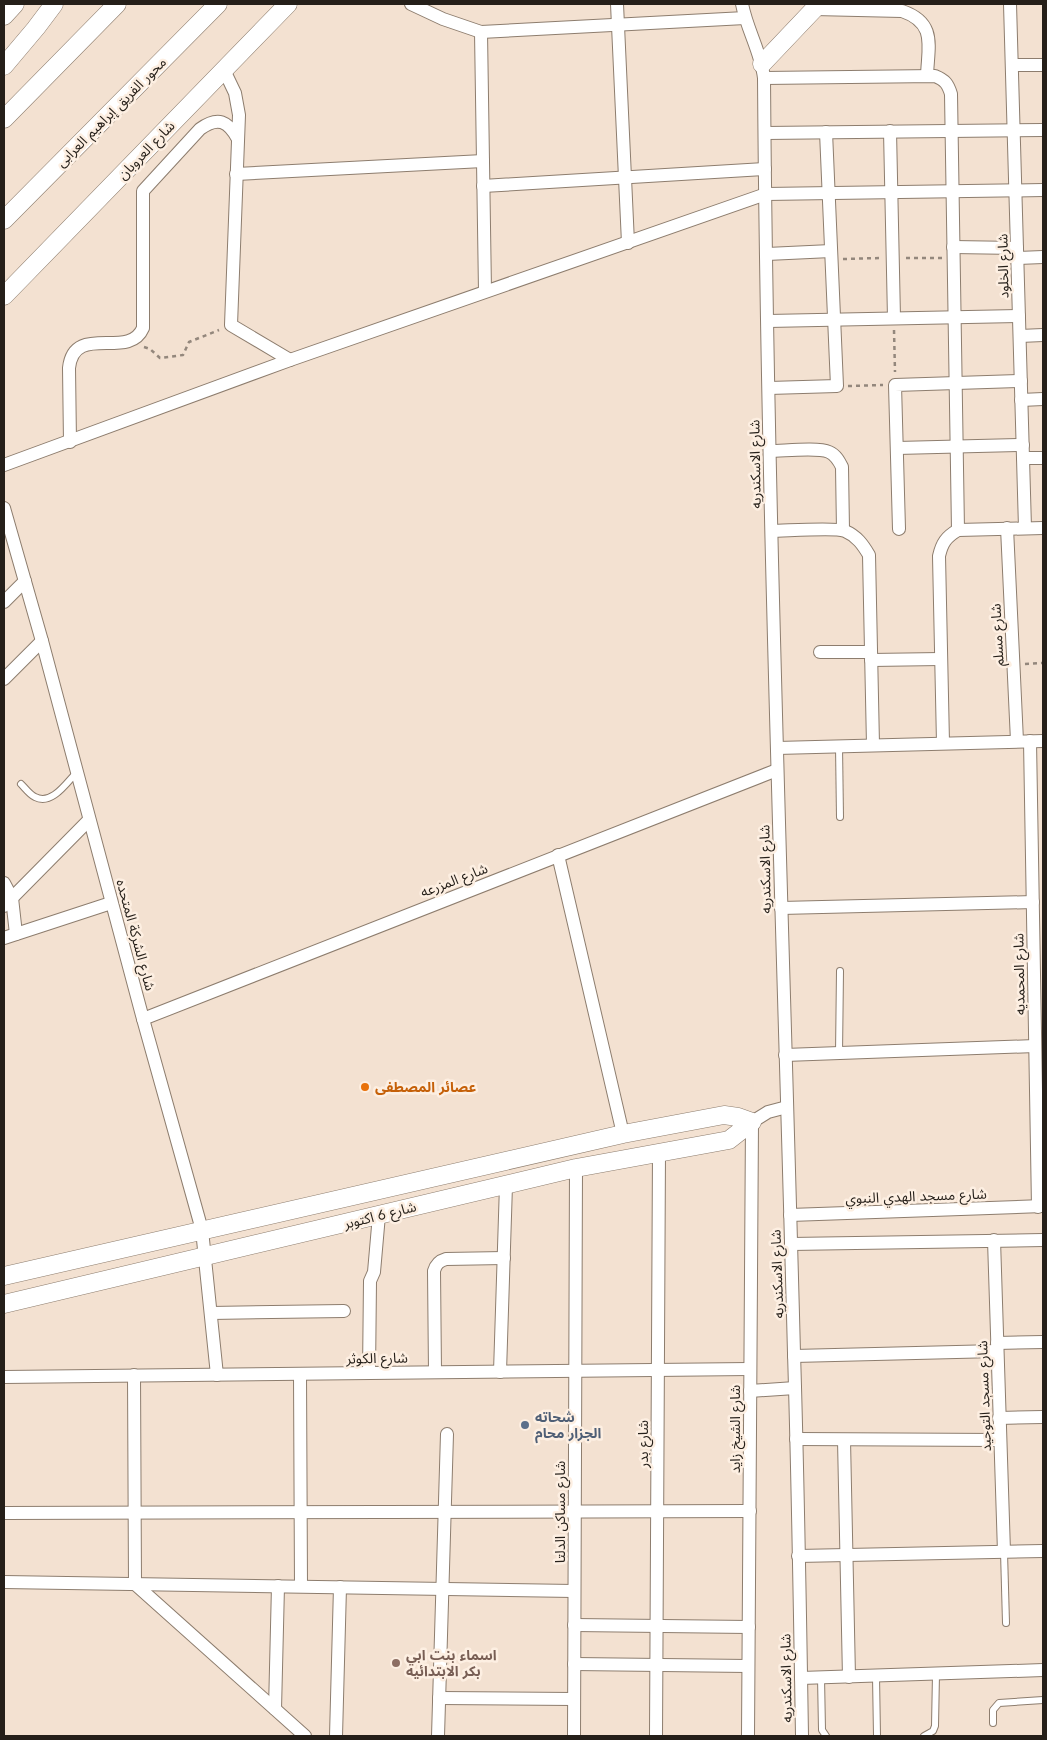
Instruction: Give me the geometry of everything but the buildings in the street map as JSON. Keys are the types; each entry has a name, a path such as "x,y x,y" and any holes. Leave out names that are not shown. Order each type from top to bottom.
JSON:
{"street":[{"path":"4,16 14,4"},
{"path":"4,66 54,4"},
{"path":"4,119 117,4"},
{"name":"محور الفريق إبراهيم العرابى","path":"4,220 218,4"},
{"name":"شارع العروبان","path":"4,296 288,4"},
{"path":"411,4 443,19 481,32 745,18"},
{"path":"617,4 628,243"},
{"name":"شارع الاسكندريه","path":"742,4 763,71 777,770 795,1388 802,1736"},
{"name":"شارع الخلود","path":"1010,4 1025,528"},
{"path":"763,71 817,6 902,11 913,15 922,22 928,31 928,76"},
{"path":"481,32 484,291"},
{"path":"1013,65 1043,65"},
{"path":"224,70 231,81 238,104 231,325 290,360"},
{"path":"763,71 935,76 943,79 949,86 951,94 958,530"},
{"path":"70,442 70,360 75,352 82,346 90,344 129,342 138,337 143,328 143,191 200,129 210,122 222,122 232,128 238,139"},
{"path":"765,133 1043,130"},
{"path":"890,131 894,318"},
{"path":"769,388 837,386 826,132"},
{"path":"236,174 483,160"},
{"path":"483,186 765,168"},
{"path":"4,465 484,291 766,194 1043,190"},
{"path":"953,247 1043,257"},
{"path":"767,254 831,251"},
{"path":"768,321 1019,316"},
{"path":"1020,336 1043,335"},
{"path":"899,529 895,385 1021,382"},
{"path":"1021,400 1043,399"},
{"path":"897,448 1023,445"},
{"path":"770,451 821,450 829,452 837,458 842,467 843,530"},
{"path":"1023,458 1043,458"},
{"name":"شارع الشركة المتحده","path":"4,511 42,641 142,1018 202,1230 217,1374"},
{"name":"شارع مسلم","path":"1007,528 1017,741"},
{"path":"943,743 939,556 942,545 948,536 958,530 1043,528"},
{"path":"772,531 843,530 863,544 869,555 873,745"},
{"path":"4,602 25,581"},
{"path":"6,673 42,641"},
{"path":"820,652 941,659"},
{"path":"777,748 1037,741"},
{"name":"شارع المحمديه","path":"1037,741 1038,840 1036,897 1039,955 1039,1022 1035,1046 1041,1206"},
{"name":"شارع المزرعه","path":"142,1018 777,770"},
{"path":"8,902 89,820"},
{"path":"558,856 623,1134"},
{"path":"4,883 8,902 10,936 111,903"},
{"path":"781,908 1036,897"},
{"path":"785,1055 1035,1046"},
{"name":"شارع 6 اكتوبر","path":"4,1304 576,1168 729,1140 768,1112 787,1107"},
{"name":"شارع 6 اكتوبر","path":"4,1276 623,1134 724,1115 752,1122"},
{"name":"شارع الشيخ زايد","path":"748,1736 752,1122"},
{"name":"شارع بدر","path":"656,1736 659,1152"},
{"name":"شارع مساكن الدلتا","path":"574,1736 576,1168"},
{"path":"500,1372 506,1185"},
{"name":"شارع مسجد الهدي النبوي","path":"790,1216 1041,1206"},
{"path":"369,1373 370,1281 374,1272 379,1215"},
{"name":"شارع مسجد التوحيد","path":"994,1240 1004,1552"},
{"path":"791,1244 1043,1240"},
{"path":"434,1372 434,1271 436,1266 440,1261 446,1259 504,1258"},
{"path":"211,1313 344,1311"},
{"path":"794,1356 997,1347 1043,1342"},
{"name":"شارع الكوثر","path":"4,1377 750,1369"},
{"path":"300,1374 301,1586"},
{"path":"134,1376 135,1584 306,1736"},
{"path":"750,1391 795,1388"},
{"path":"1000,1418 1043,1417"},
{"path":"438,1736 447,1434"},
{"path":"796,1439 1000,1440"},
{"path":"844,1440 849,1677"},
{"path":"4,1512 750,1511"},
{"path":"798,1556 1043,1551"},
{"path":"4,1582 574,1591"},
{"path":"275,1709 278,1586"},
{"path":"336,1736 340,1587"},
{"path":"574,1625 749,1627"},
{"path":"574,1664 748,1666"},
{"path":"801,1678 1043,1670"},
{"path":"439,1698 574,1699"}],"lane":[{"path":"839,746 840,817"},
{"path":"21,784 35,797 50,798 77,772"},
{"path":"839,1054 840,971"},
{"path":"1004,1552 1006,1623"},
{"path":"924,1736 932,1731 935,1726 936,1674"},
{"path":"876,1676 877,1736"},
{"path":"821,1677 822,1730 826,1736"},
{"path":"992,1724 993,1710 999,1703 1043,1700"}],"path":[{"path":"837,386 895,385 894,318"},
{"path":"129,342 150,350 160,358 183,355 189,342 231,325"},
{"path":"1013,665 1043,664"}],"place":[{"name":"عصائر المصطفى","path":"365,1087"},
{"name":"شحاته الجزار محام","path":"525,1425"},
{"name":"اسماء بنت ابي بكر الابتدائيه","path":"396,1663"}]}
